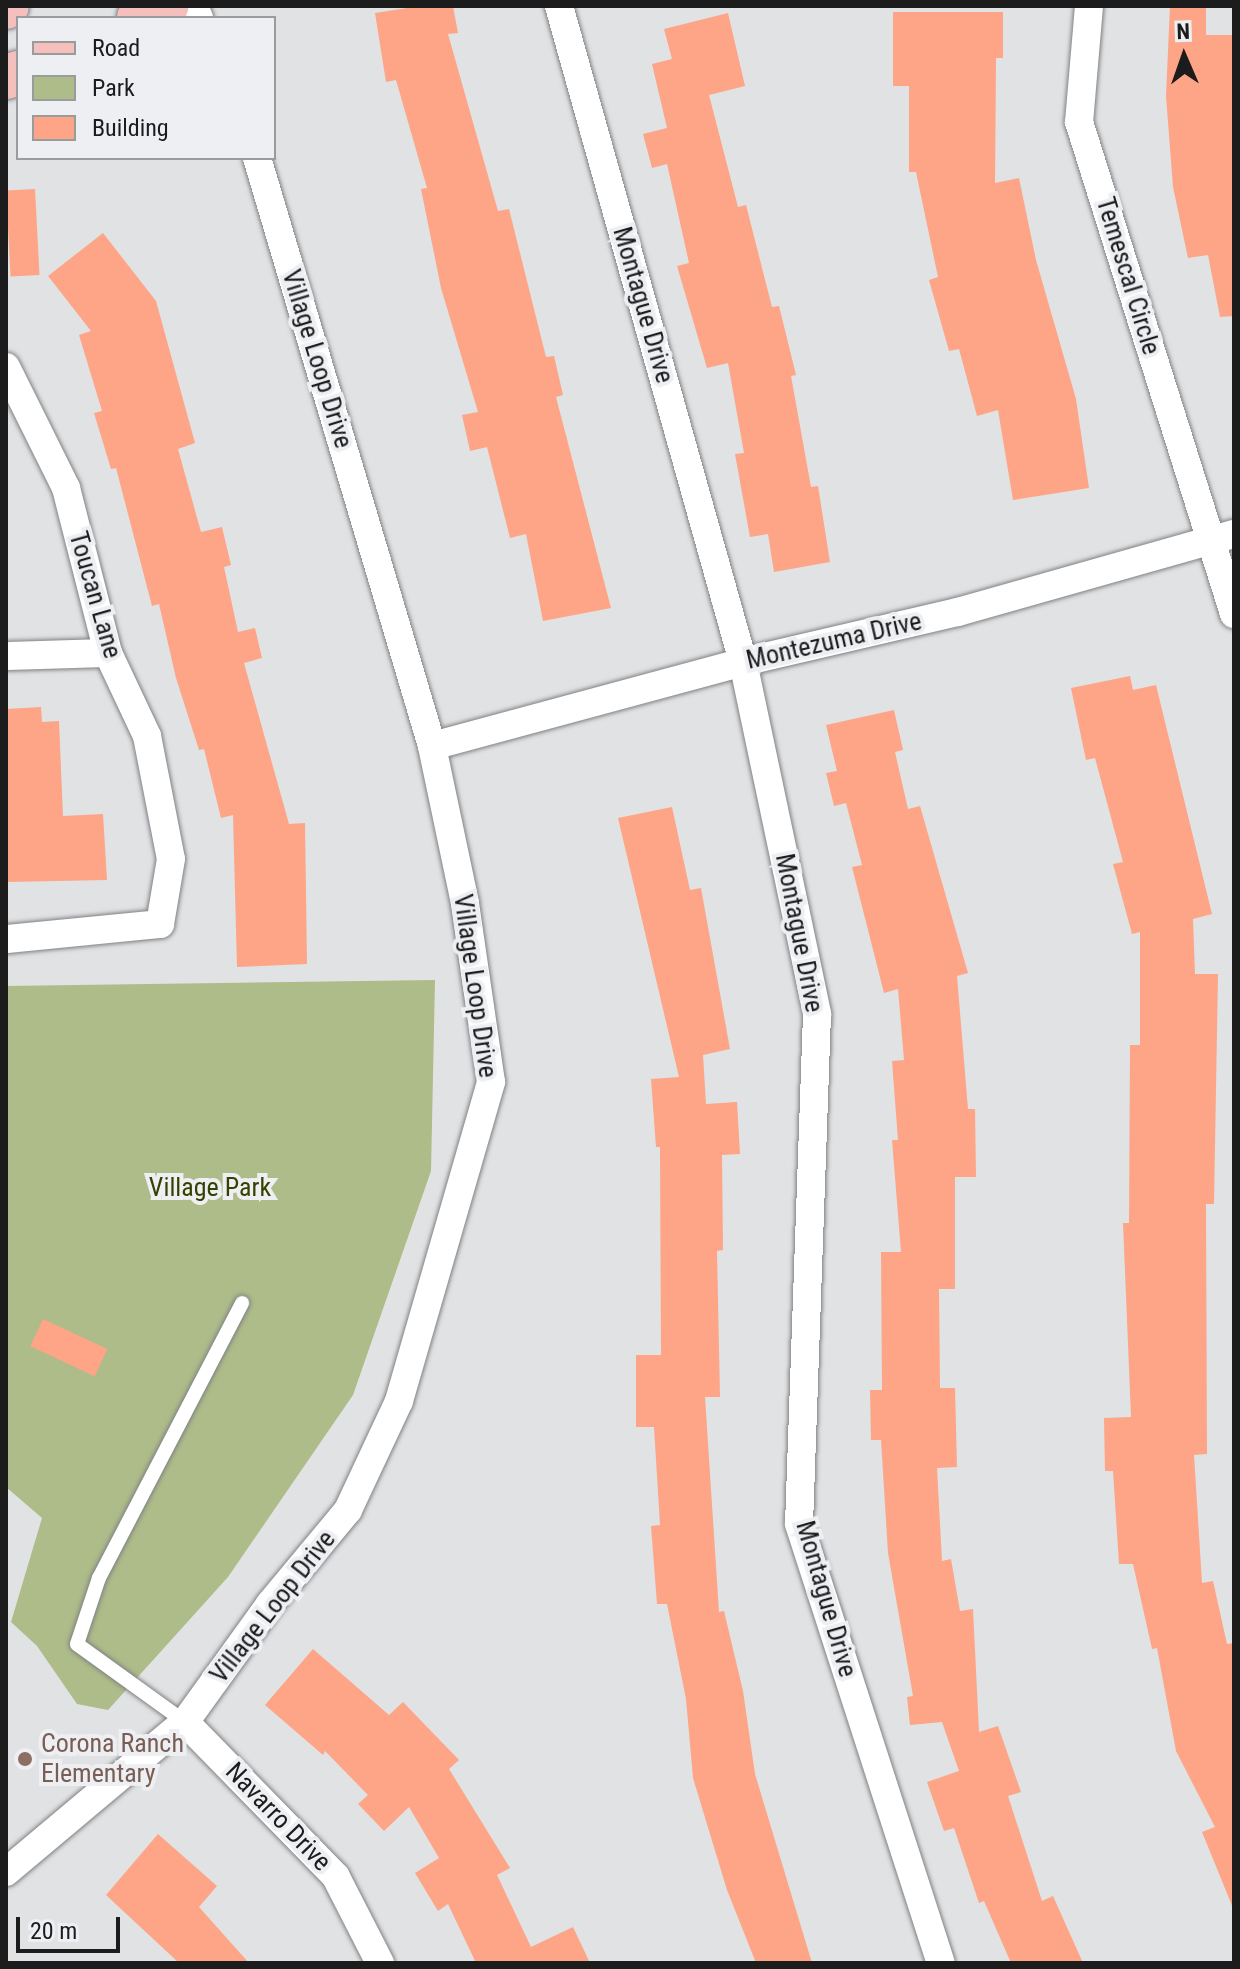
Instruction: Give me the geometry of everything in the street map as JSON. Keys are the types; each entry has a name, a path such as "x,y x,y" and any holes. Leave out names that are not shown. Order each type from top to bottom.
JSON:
{"main road":[{"path":"144,16 166,6"}],"street":[{"name":"Montague Drive","path":"559,6 743,662 817,1014 799,1524 941,1963"},
{"name":"Temescal Circle","path":"1089,6 1079,122 1222,537 1234,614"},
{"name":"Village Loop Drive","path":"6,1872 185,1722 270,1604 348,1510 399,1401 491,1082 465,903 432,746 258,160"},
{"name":"Toucan Lane","path":"6,367 66,488 108,653 147,736 171,859 160,924 6,939"},
{"name":"Montezuma Drive","path":"432,746 743,662 958,612 1222,537"},
{"path":"6,656 108,653"},
{"name":"Navarro Drive","path":"185,1722 336,1877 380,1963"}],"lane":[{"path":"185,1722 77,1644 99,1578 242,1303"}],"green space":[{"name":"Village Park","path":"435,980 431,1171 353,1395 228,1577 108,1710 77,1704 37,1646 11,1622 42,1518 6,1487 6,986"}],"building":[{"path":"420,6 453,6 458,33 448,34 498,211 509,209 546,357 554,356 563,395 556,397 611,608 543,621 526,534 510,538 487,447 470,451 462,415 478,412 441,288 421,189 427,188 396,80 386,82 375,13"},
{"path":"1170,6 1206,6 1206,35 1234,35 1234,316 1220,317 1208,255 1188,258 1173,187 1166,96"},
{"path":"893,12 1003,12 1003,58 996,58 995,183 1019,178 1036,260 1076,399 1089,488 1013,500 998,410 977,416 959,349 949,351 929,280 938,277 916,172 909,172 909,86 893,86"},
{"path":"728,13 745,86 709,95 738,207 746,205 772,307 779,306 796,375 791,376 811,487 818,486 830,562 774,572 768,534 750,537 735,454 744,453 728,363 707,368 677,266 689,263 667,164 652,168 643,134 667,128 652,64 672,59 664,29"},
{"path":"35,189 40,275 11,276 6,191"},
{"path":"103,233 156,301 195,443 178,449 201,532 222,527 231,565 224,567 238,632 255,628 262,658 244,663 289,824 305,823 307,964 237,967 233,815 221,818 204,749 199,750 176,678 159,604 152,606 116,468 111,469 94,413 102,411 79,335 91,331 48,276"},
{"path":"1130,676 1133,690 1156,685 1212,914 1193,919 1195,974 1218,974 1214,1204 1206,1204 1207,1454 1194,1455 1202,1583 1213,1581 1227,1644 1234,1643 1233,1908 1202,1832 1215,1827 1176,1751 1157,1648 1152,1649 1133,1564 1119,1564 1113,1471 1105,1471 1104,1418 1131,1417 1123,1223 1129,1223 1130,1045 1140,1045 1140,932 1132,934 1113,864 1123,862 1095,758 1086,760 1071,688"},
{"path":"41,707 42,722 59,721 63,816 103,814 107,880 6,882 6,709"},
{"path":"894,710 903,750 895,752 908,809 920,806 968,973 957,976 968,1109 975,1109 976,1177 955,1177 955,1289 939,1289 940,1388 955,1388 957,1467 937,1468 942,1561 951,1559 960,1611 973,1609 979,1732 998,1726 1021,1792 1008,1796 1042,1901 1053,1896 1083,1963 1011,1963 984,1901 979,1903 954,1828 944,1831 927,1782 959,1771 942,1722 910,1725 907,1697 913,1696 888,1553 881,1440 871,1440 870,1390 882,1390 881,1252 901,1252 892,1140 898,1140 892,1061 904,1060 898,989 884,993 852,867 862,865 846,803 834,806 826,773 837,771 826,725"},
{"path":"672,807 690,890 701,888 730,1049 703,1055 706,1104 737,1102 740,1154 722,1155 723,1250 717,1251 720,1397 705,1397 719,1612 724,1611 743,1691 755,1774 812,1963 756,1963 727,1890 693,1778 686,1699 667,1604 657,1604 651,1526 660,1525 654,1427 636,1427 636,1355 661,1355 660,1147 656,1147 651,1079 679,1077 618,818"},
{"path":"43,1319 107,1349 95,1376 30,1346"},
{"path":"313,1649 389,1715 403,1702 459,1760 449,1769 510,1868 497,1875 531,1947 573,1927 590,1963 476,1963 448,1904 438,1911 415,1873 439,1858 409,1807 384,1831 358,1804 368,1795 325,1751 323,1755 265,1705"},
{"path":"158,1834 217,1886 199,1907 249,1963 179,1963 106,1895"}],"place":[{"name":"Corona Ranch Elementary","path":"25,1759"}]}
